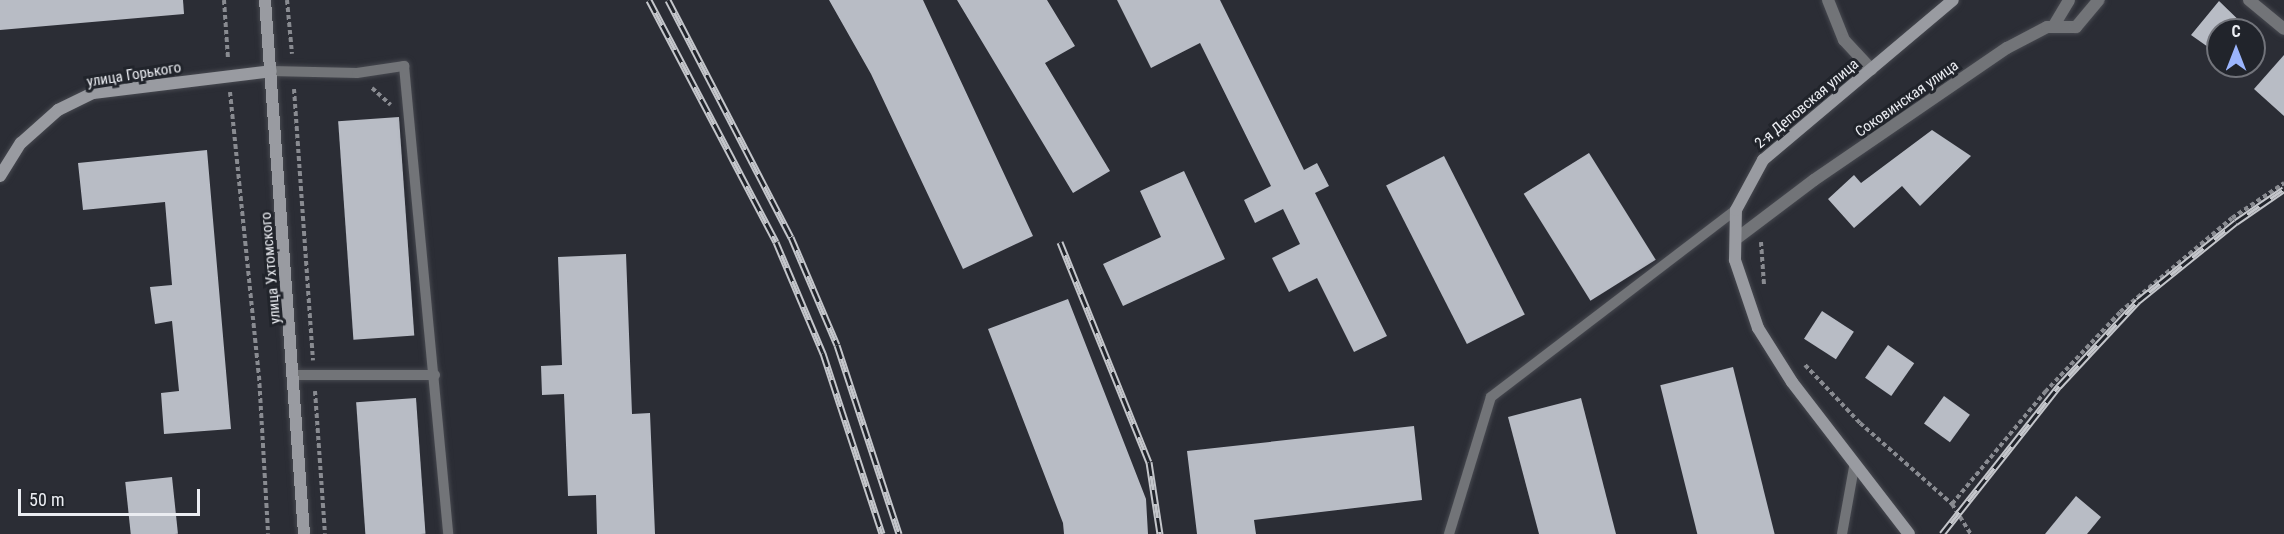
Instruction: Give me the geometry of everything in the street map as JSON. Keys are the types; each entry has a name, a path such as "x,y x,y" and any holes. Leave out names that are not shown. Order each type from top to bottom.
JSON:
{"street":[{"name":"улица Ухтомского","path":"265,0 295,375 304,534"},
{"path":"1828,0 1844,39 1871,69"},
{"name":"2-я Деповская улица","path":"1909,534 1854,467 1758,328 1735,260 1736,210 1763,160 1953,0"},
{"path":"2053,27 2069,0"},
{"name":"Соковинская улица","path":"1736,239 1814,180 2007,48 2053,27 2076,27 2099,0"},
{"path":"2249,0 2284,29"},
{"name":"улица Горького","path":"0,176 21,143 58,110 93,93 271,71"}],"lane":[{"path":"271,71 357,73 404,66 435,375 448,534"},
{"path":"1449,534 1491,397 1736,210"},
{"path":"295,375 435,375"},
{"path":"1842,534 1854,467"}],"path":[{"path":"224,0 229,76 259,376 268,534"},
{"path":"287,0 325,534"},
{"path":"357,73 410,124"},
{"path":"1952,504 2045,392 2120,312 2232,218 2284,183"},
{"path":"1759,223 1765,293"},
{"path":"1797,358 1860,423 1952,504 1971,534"}],"building":[{"path":"0,0 183,0 184,14 0,30"},
{"path":"829,0 923,0 1033,236 963,269 871,74"},
{"path":"957,0 1047,0 1075,46 1045,63 1110,171 1073,193"},
{"path":"1117,0 1220,0 1304,170 1317,163 1329,186 1315,193 1387,336 1354,352 1317,278 1289,292 1272,258 1300,244 1283,209 1255,223 1244,200 1271,186 1200,43 1151,68"},
{"path":"2219,1 2237,18 2206,18 2206,46 2191,35"},
{"path":"2284,55 2284,116 2254,89"},
{"path":"399,117 414,335 353,340 338,121"},
{"path":"1932,130 1971,156 1920,206 1902,186 1854,228 1828,199 1854,175 1861,183"},
{"path":"207,150 231,429 164,434 161,393 179,391 172,321 155,324 150,287 172,285 165,202 83,210 78,163"},
{"path":"1589,153 1656,260 1590,301 1524,194"},
{"path":"1444,156 1525,315 1467,344 1386,186"},
{"path":"1184,171 1225,259 1123,306 1103,264 1161,237 1140,191"},
{"path":"626,254 632,414 650,413 655,534 597,534 596,495 568,496 564,394 542,395 541,366 562,365 558,257"},
{"path":"1068,299 1146,499 1148,534 1064,534 1063,523 988,329"},
{"path":"1822,311 1854,332 1836,359 1804,339"},
{"path":"1888,345 1914,363 1891,396 1865,378"},
{"path":"1733,367 1775,534 1697,534 1660,385"},
{"path":"1944,396 1970,415 1950,442 1924,424"},
{"path":"416,398 425,534 365,534 356,402"},
{"path":"1581,398 1616,534 1539,534 1508,417"},
{"path":"1414,426 1422,500 1254,520 1256,534 1197,534 1187,451"},
{"path":"172,477 178,534 131,534 125,482"},
{"path":"2076,496 2101,517 2087,534 2045,534"}],"railway":[{"path":"649,0 776,242 823,353 882,534"},
{"path":"668,0 791,237 837,345 899,534"},
{"path":"1942,534 2059,386 2138,301 2236,222 2284,189"},
{"path":"1060,242 1149,462 1160,534"}]}
